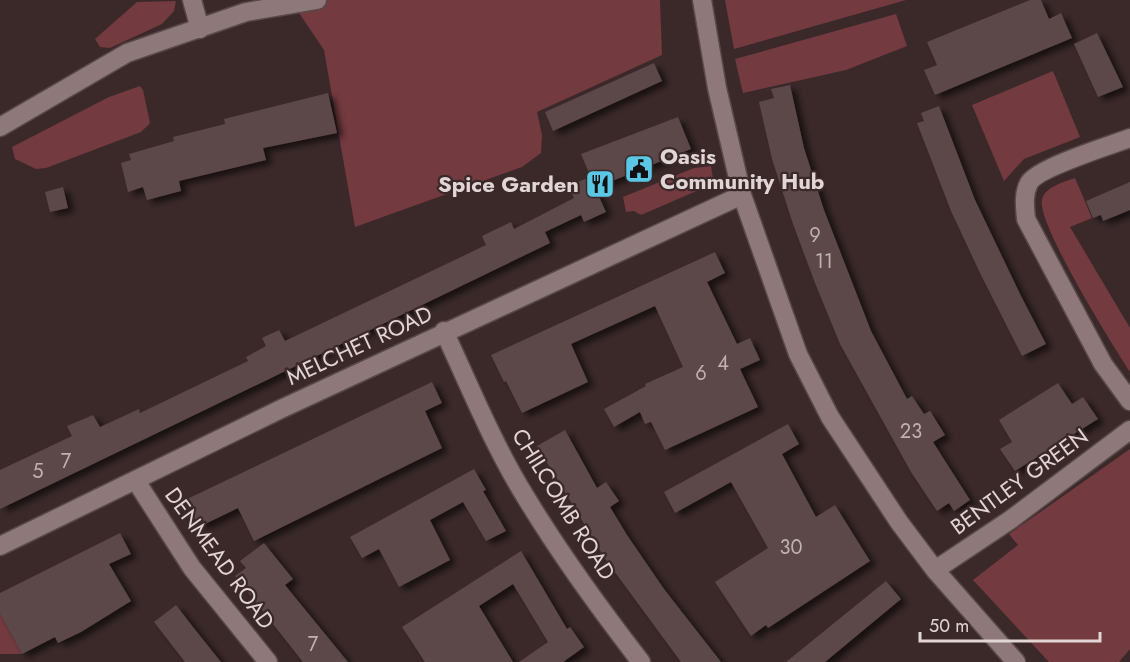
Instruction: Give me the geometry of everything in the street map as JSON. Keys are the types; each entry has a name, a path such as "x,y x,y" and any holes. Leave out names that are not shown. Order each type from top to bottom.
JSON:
{"street":[{"path":"192,0 200,29"},
{"path":"0,127 127,53 246,12 317,0"},
{"path":"702,0 714,77 742,195 798,354 830,417 899,522 935,570 1016,662"},
{"path":"1130,138 1042,171 1029,182 1024,201 1026,219 1103,364 1130,401"},
{"name":"MELCHET ROAD","path":"0,546 444,331 742,195"},
{"name":"CHILCOMB ROAD","path":"444,331 492,436 524,495 574,571 641,662"},
{"name":"BENTLEY GREEN","path":"935,570 1010,519 1130,430"},
{"name":"DENMEAD ROAD","path":"136,481 192,568 268,662"}],"shaded area":[{"path":"322,0 660,0 662,55 537,112 542,135 541,153 522,167 355,227 324,50 293,4"},
{"path":"725,0 906,0 734,49"},
{"path":"176,1 174,11 162,24 110,48 100,47 95,39 137,2"},
{"path":"896,14 907,46 846,70 743,93 735,59"},
{"path":"1053,71 1080,137 1024,159 1004,181 972,105"},
{"path":"140,86 143,90 150,123 141,132 46,168 36,169 15,159 12,147 109,97"},
{"path":"711,166 713,179 708,186 641,215 634,211 626,212 623,197 694,168"},
{"path":"1075,178 1092,218 1070,227 1130,328 1130,372 1063,258 1044,213 1042,200 1046,192"},
{"path":"1130,449 1130,649 1119,662 1049,662 973,580 1018,545 1009,534"},
{"path":"0,614 22,654 0,654"}],"building":[{"path":"1030,0 1041,0 1049,19 1061,13 1072,38 935,95 924,70 937,65 927,42"},
{"path":"1097,33 1123,87 1098,97 1074,44"},
{"path":"654,63 662,81 553,131 545,112"},
{"path":"790,85 804,148 824,210 871,331 907,399 912,396 924,414 930,411 945,435 933,442 970,500 954,511 949,503 937,511 911,472 840,344 815,283 772,159 759,102 774,98 771,89"},
{"path":"328,93 337,133 263,148 266,160 179,181 181,191 147,200 143,187 128,192 121,163 131,160 129,154 174,141 173,137 225,124 224,119"},
{"path":"939,106 975,200 1046,344 1022,356 951,211 917,123 924,121 921,113"},
{"path":"678,117 691,149 595,188 606,212 584,222 581,215 545,232 550,243 0,509 0,470 72,436 67,426 93,415 100,427 139,409 140,413 248,361 246,357 266,346 262,338 279,330 285,341 486,245 482,236 511,222 514,229 574,198 568,186 590,177 592,180 581,154"},
{"path":"1130,182 1130,210 1103,221 1101,215 1093,218 1086,201"},
{"path":"63,187 68,208 50,212 45,192"},
{"path":"715,252 725,273 707,282 737,344 750,338 760,360 740,369 758,407 665,450 651,422 645,424 640,412 614,427 604,409 646,386 645,384 683,367 655,306 571,344 588,382 522,413 491,355"},
{"path":"432,382 442,403 425,411 442,448 254,541 238,508 201,526 199,520 196,521 185,500"},
{"path":"1058,383 1072,404 1083,397 1098,419 1015,471 1000,449 1012,442 999,420"},
{"path":"788,424 799,444 782,454 816,517 835,505 870,561 768,628 766,625 751,636 715,582 768,548 731,482 675,513 664,492"},
{"path":"565,430 597,488 606,482 619,501 610,507 627,535 664,589 721,662 681,662 606,560 537,446"},
{"path":"474,469 486,490 483,491 506,531 486,541 463,502 430,520 450,560 399,587 379,549 362,558 350,537"},
{"path":"120,533 131,554 109,564 131,601 81,632 58,643 55,637 22,654 0,614 0,593"},
{"path":"264,543 293,579 285,585 348,662 303,662 235,576 246,568 240,561"},
{"path":"521,551 567,629 570,627 584,647 563,662 519,662 548,642 513,584 479,606 513,662 425,662 402,627"},
{"path":"886,581 901,599 825,662 786,662"},
{"path":"176,605 221,662 185,662 154,622"}],"place":[{"name":"Oasis Community Hub","path":"639,169"},
{"name":"Spice Garden","path":"600,184"}]}
